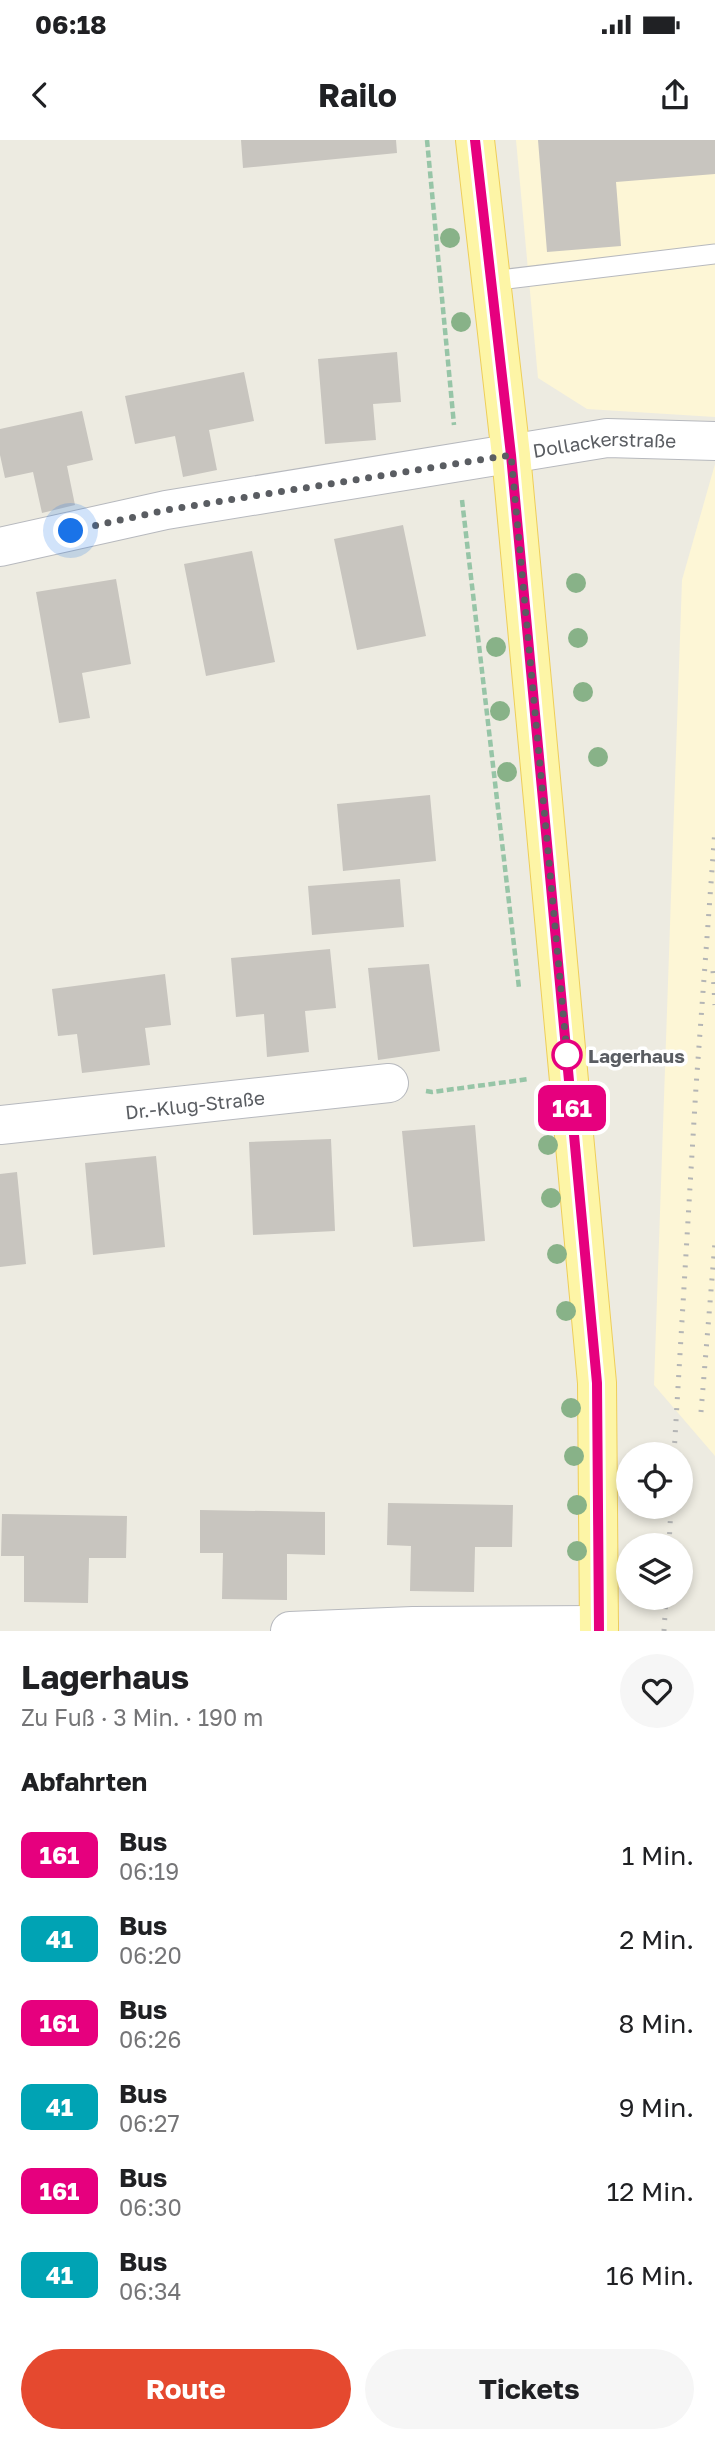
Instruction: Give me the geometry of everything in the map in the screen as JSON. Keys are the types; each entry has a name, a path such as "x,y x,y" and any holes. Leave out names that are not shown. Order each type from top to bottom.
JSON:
{"main road":[{"path":"475,140 511,455 597,1383 599,1628"}],"street":[{"name":"Dollackerstraße","path":"0,547 166,510 607,438 715,441"},
{"name":"Dr.-Klug-Straße","path":"0,1125 389,1083"},
{"path":"290,1631 413,1626 599,1628"}],"lane":[{"path":"491,281 715,254"}],"path":[{"path":"426,140 458,464 519,989"},
{"path":"528,1069 530,1088"},
{"path":"389,1083 432,1092 529,1079"}],"shaded area":[{"path":"516,140 715,140 715,417 587,409 538,378"},
{"path":"715,464 715,1456 654,1385 682,580"}],"building":[{"path":"241,140 396,140 397,153 243,168"},
{"path":"538,140 715,140 715,174 616,182 621,246 547,252"},
{"path":"397,352 401,402 373,404 376,440 325,444 318,359"},
{"path":"244,372 254,421 209,430 217,470 183,477 175,436 135,444 125,396"},
{"path":"82,411 93,460 67,466 75,505 42,513 33,472 5,478 0,455 0,429"},
{"path":"403,525 426,636 357,650 334,539"},
{"path":"252,551 275,662 206,676 184,564"},
{"path":"116,579 131,664 82,673 90,718 59,723 36,592"},
{"path":"430,795 436,861 343,871 337,804"},
{"path":"400,879 404,927 312,935 308,886"},
{"path":"330,949 336,1008 305,1011 309,1052 267,1057 264,1014 236,1017 231,958"},
{"path":"429,964 440,1051 378,1060 368,968"},
{"path":"165,974 171,1025 145,1028 150,1065 82,1073 77,1034 58,1036 52,989"},
{"path":"475,1125 485,1241 413,1247 402,1131"},
{"path":"331,1139 335,1231 253,1235 249,1142"},
{"path":"156,1156 165,1247 93,1255 85,1163"},
{"path":"17,1172 26,1264 0,1267 0,1174"},
{"path":"388,1503 513,1505 512,1547 475,1547 474,1592 410,1591 411,1546 387,1545"},
{"path":"200,1510 325,1512 325,1555 287,1554 287,1600 222,1599 223,1553 200,1553"},
{"path":"2,1514 127,1516 126,1558 89,1558 88,1603 24,1602 24,1556 1,1556"}],"railway":[{"path":"675,1442 715,829"},
{"path":"713,971 715,1005"},
{"path":"701,1412 715,1242"},
{"path":"670,1519 670,1533"},
{"path":"664,1631 665,1610"}],"bus line":[{"name":"161","path":"475,140 511,455 597,1383 599,1631"}],"place":[{"name":"Lagerhaus","path":"567,1055"}],"route":[{"path":"71,531 166,510 511,455 568,1065 567,1055"}]}
